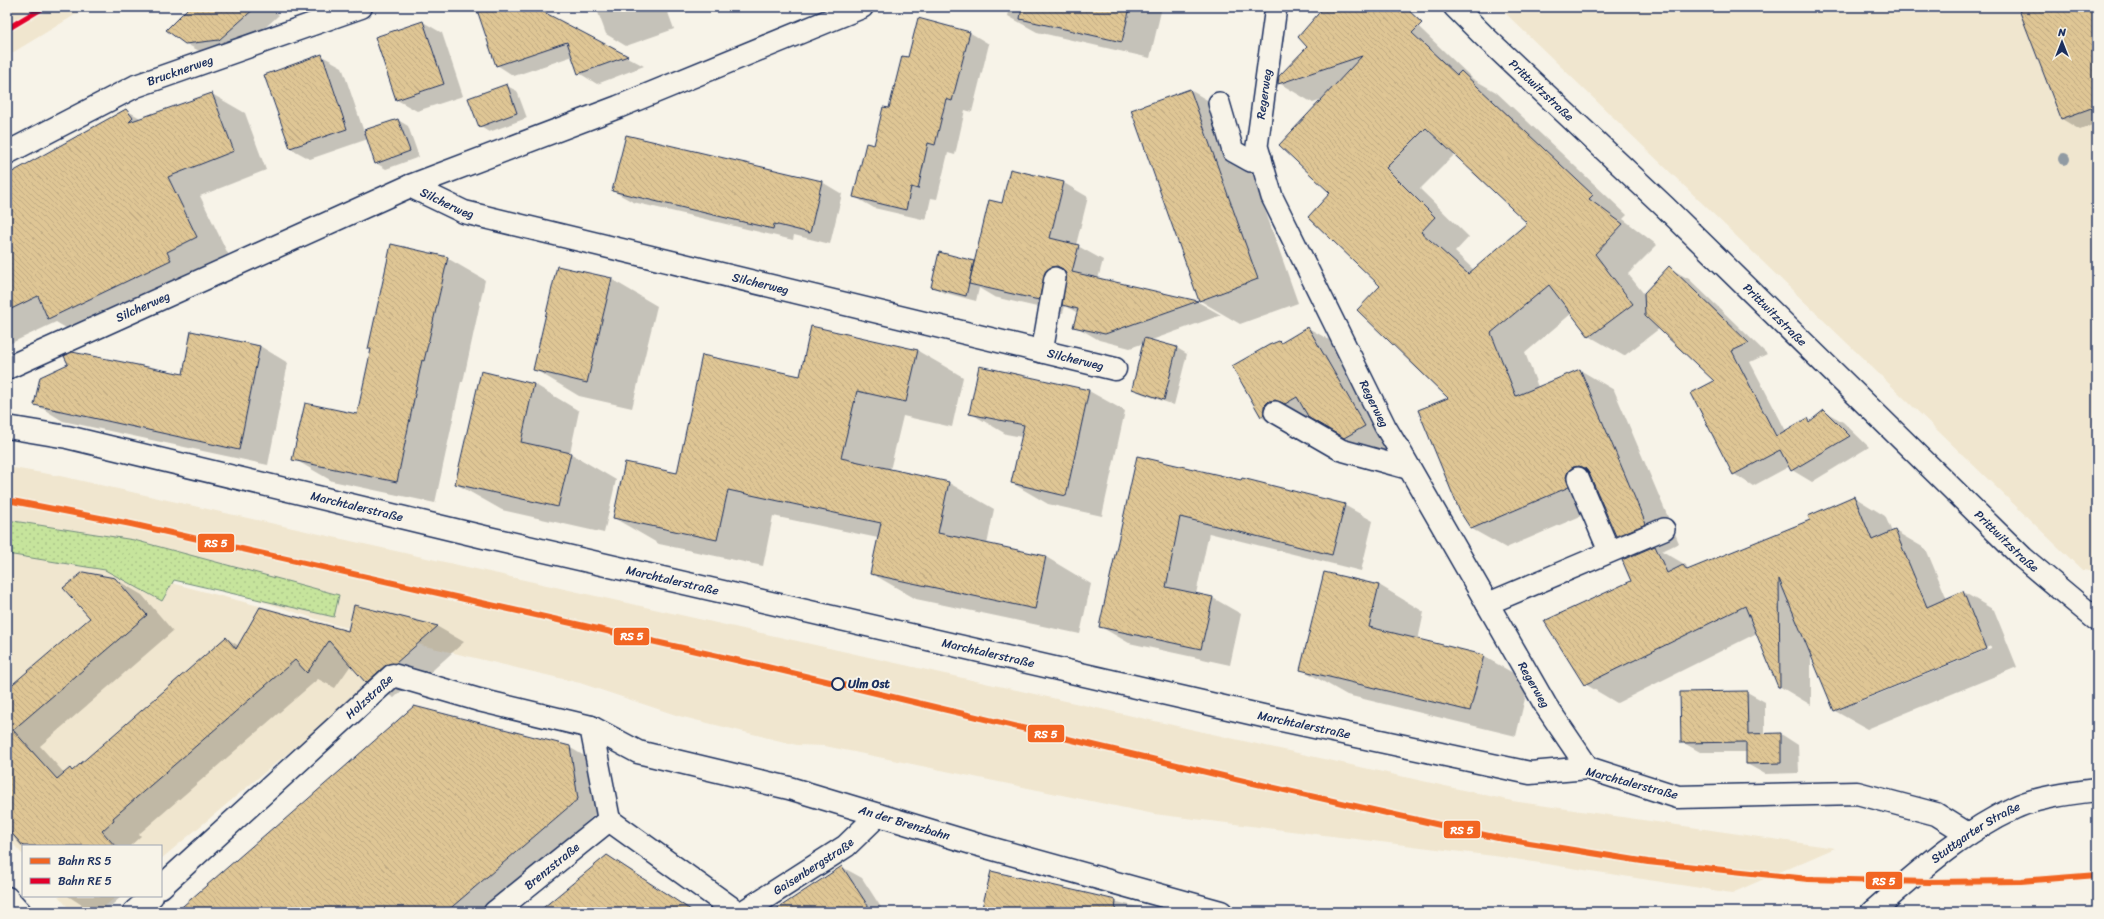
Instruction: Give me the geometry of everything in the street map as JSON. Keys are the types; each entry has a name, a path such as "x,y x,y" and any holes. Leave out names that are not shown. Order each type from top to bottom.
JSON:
{"street":[{"name":"Brucknerweg","path":"7,153 136,86 361,7"},
{"name":"Silcherweg","path":"7,368 410,186 618,107 862,7"},
{"name":"Prittwitzstraße","path":"1455,7 1665,207 2023,558 2097,620"},
{"name":"Silcherweg","path":"410,186 464,212 1115,369"},
{"name":"Marchtalerstraße","path":"7,427 67,437 484,537 1264,716 1530,773 1588,768 1678,797 1857,794 1936,814 1968,834"},
{"name":"Regerweg","path":"1398,448 1546,706 1588,768"},
{"name":"Holzstraße","path":"162,887 393,675 478,700 591,727"},
{"name":"An der Brenzbahn","path":"591,727 638,752 789,788 878,815 1221,912"},
{"path":"591,727 609,820 737,912"},
{"name":"Stuttgarter Straße","path":"1872,912 1968,834 2015,808 2077,792 2097,790"},
{"name":"Gaisenbergstraße","path":"743,912 846,846 878,815"},
{"name":"Brenzstraße","path":"495,912 609,820"},
{"path":"134,912 151,897"},
{"path":"7,898 20,912"}],"lane":[{"name":"Regerweg","path":"1276,7 1257,146 1272,197 1398,448"},
{"path":"1219,104 1233,151 1251,161 1261,158"},
{"path":"1042,352 1055,278"},
{"path":"1274,412 1341,450 1410,469"},
{"path":"1578,478 1609,551"},
{"path":"1488,604 1609,551 1664,529"}],"shaded area":[{"path":"7,7 88,7 7,56"},
{"path":"1499,7 2097,7 2097,572 2082,570"},
{"path":"7,467 60,476 1512,801 1835,848 1732,893 1502,857 1154,814 825,746 797,745 679,716 580,683 332,624 47,532 7,526"},
{"path":"7,544 50,551 396,642 408,653 162,858 162,845 22,845 22,854 7,837"},
{"path":"59,897 116,897 98,912 72,912"}],"green space":[{"path":"7,520 134,540 339,595 334,617 174,580 162,601 105,570 7,554"}],"building":[{"path":"189,7 256,7 219,40 185,44 166,30"},
{"path":"476,7 534,7 628,56 578,74 567,42 496,66"},
{"path":"1022,7 1130,7 1122,42 1020,19"},
{"path":"1324,7 1405,7 1422,23 1412,33 1457,75 1461,71 1593,195 1589,199 1623,224 1595,254 1633,304 1589,337 1549,285 1491,333 1516,396 1580,369 1646,524 1616,536 1589,473 1585,468 1579,466 1573,467 1568,471 1566,477 1569,487 1471,529 1460,512 1418,410 1448,398 1357,310 1380,286 1308,217 1330,193 1279,145 1362,56 1278,84 1279,76 1307,47 1298,37","holes":["1426,128 1527,223 1468,274 1421,232 1435,217 1386,168"]},
{"path":"2018,7 2097,7 2097,106 2061,119"},
{"path":"918,18 970,32 952,101 946,99 935,145 928,143 918,189 911,187 906,210 853,197 866,143 874,145 883,107 889,108 902,56 908,57"},
{"path":"423,21 444,84 396,100 375,37"},
{"path":"322,54 347,129 290,148 264,75"},
{"path":"507,84 517,113 479,127 468,98"},
{"path":"1190,89 1258,279 1199,301 1131,110"},
{"path":"212,93 234,151 168,177 197,237 167,252 171,260 48,319 38,296 7,311 7,175 126,109 133,118 129,122"},
{"path":"398,119 410,151 375,164 364,130"},
{"path":"626,135 822,181 810,233 774,224 773,229 612,191"},
{"path":"1010,169 1064,182 1050,238 1079,245 1072,272 1198,301 1105,334 1073,327 1078,309 1062,305 1066,274 1063,269 1057,266 1051,267 1046,271 1039,300 969,284 989,200 1002,203"},
{"path":"391,244 448,257 424,361 422,360 397,482 292,460 305,403 357,414 371,349 368,349"},
{"path":"939,252 974,261 966,296 931,287"},
{"path":"557,266 612,278 587,383 533,370"},
{"path":"1669,266 1749,343 1732,351 1776,436 1807,418 1809,422 1824,410 1850,436 1791,471 1780,450 1733,475 1691,393 1714,381 1645,316 1644,293"},
{"path":"811,326 918,350 906,402 857,391 841,458 949,482 938,533 1046,556 1035,609 870,574 881,523 728,490 717,540 613,518 625,462 677,473 702,355 800,376"},
{"path":"1308,327 1365,426 1344,438 1309,418 1297,397 1285,404 1275,400 1269,401 1264,406 1264,415 1261,417 1232,366 1269,345 1279,341 1281,343"},
{"path":"191,331 260,346 239,450 34,405 40,377 68,364 64,356 72,352 183,374"},
{"path":"1144,338 1177,347 1164,400 1132,389"},
{"path":"979,366 1089,390 1066,496 1011,483 1024,425 969,414"},
{"path":"481,371 534,384 521,442 571,453 558,507 455,484"},
{"path":"1137,456 1241,480 1242,478 1345,504 1332,555 1180,517 1166,587 1213,597 1201,649 1099,627"},
{"path":"1854,496 1872,540 1895,530 1927,607 1963,591 1986,649 1834,711 1779,579 1780,687 1778,687 1745,606 1584,685 1544,621 1631,581 1622,560 1655,546 1667,573 1683,565 1687,570 1810,520 1808,516"},
{"path":"83,572 115,578 147,615 13,730 57,779 70,768 72,771 226,637 236,649 260,607 348,631 354,605 438,626 396,663 385,666 366,683 329,641 307,673 295,660 113,818 114,820 102,831 114,845 22,845 7,828 7,689 90,618 63,588"},
{"path":"1324,572 1379,585 1369,627 1484,655 1470,711 1300,670"},
{"path":"1747,691 1748,734 1781,733 1781,763 1746,764 1746,742 1681,743 1680,692"},
{"path":"414,706 570,746 578,799 446,912 176,912 274,827 275,828"},
{"path":"607,855 694,912 538,912"},
{"path":"842,866 872,912 772,912"},
{"path":"991,871 1116,900 1115,912 981,912"}],"transit line":[{"path":"7,29 44,7"},
{"path":"7,500 131,524 767,667 1244,781 1498,838 1648,862 1808,879 1929,882 2021,881 2097,875"}],"place":[{"name":"Ulm Ost","path":"838,684"}]}
